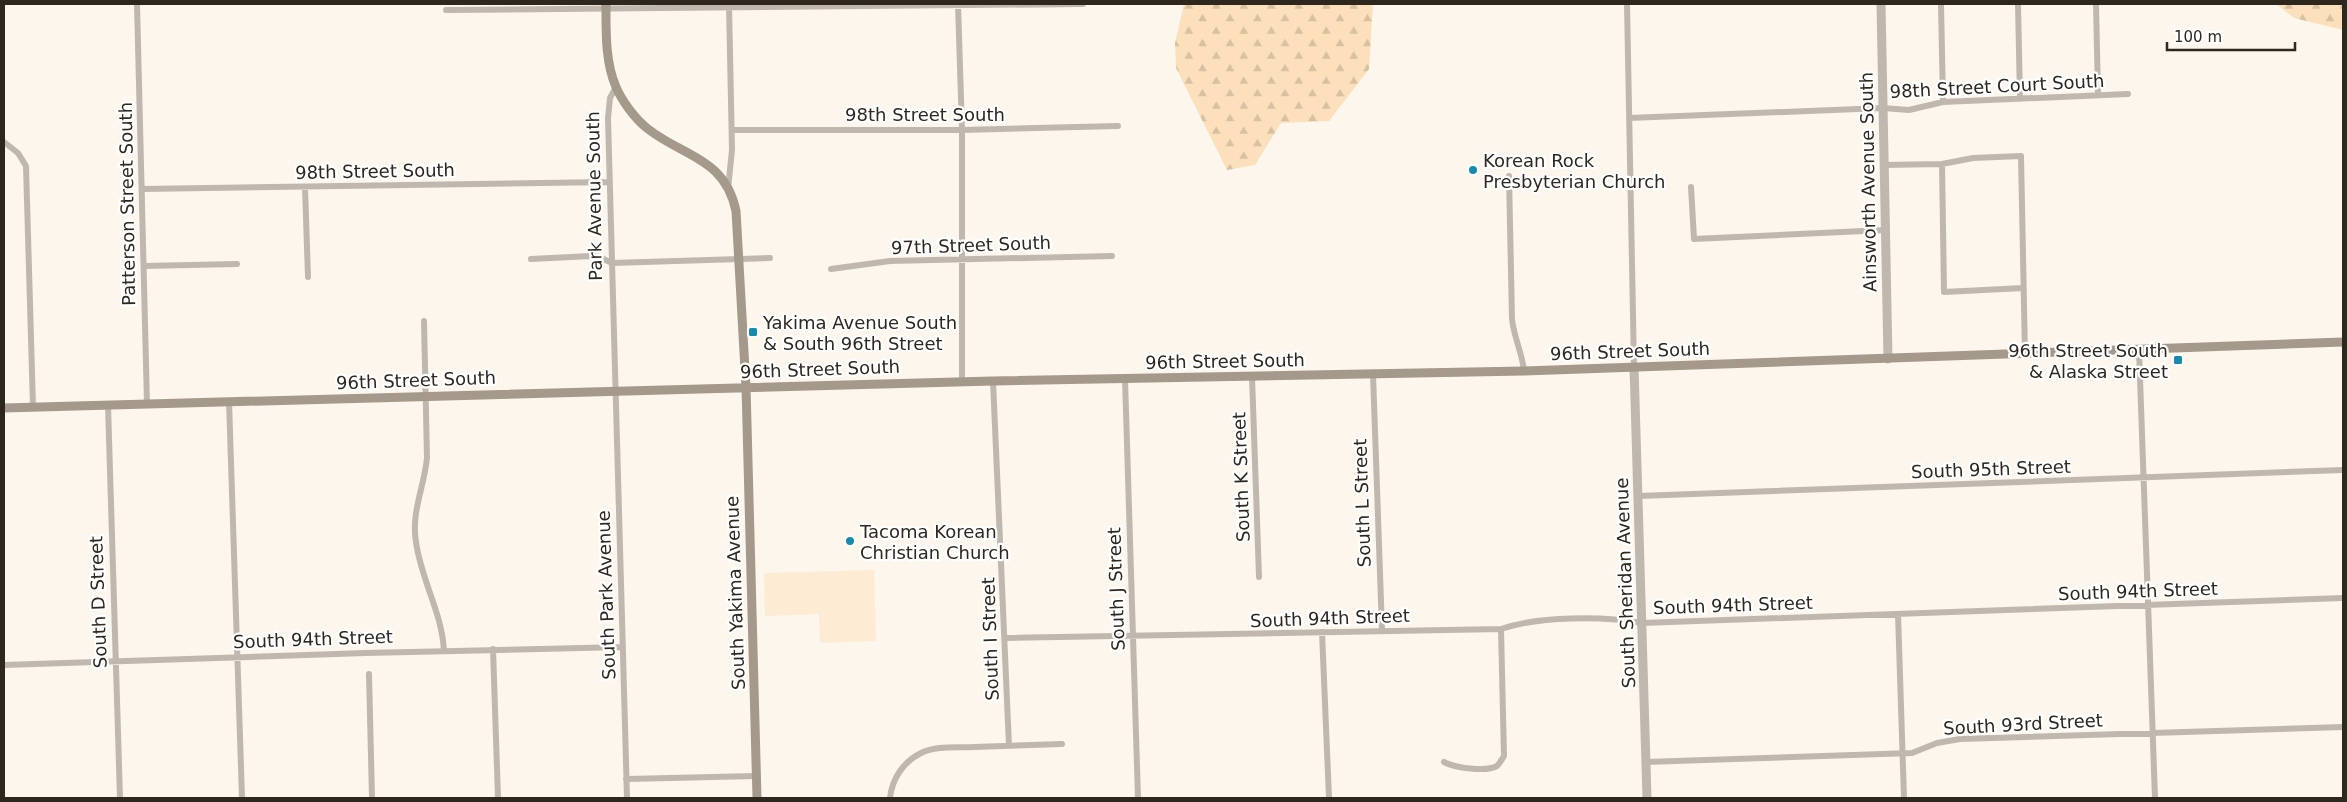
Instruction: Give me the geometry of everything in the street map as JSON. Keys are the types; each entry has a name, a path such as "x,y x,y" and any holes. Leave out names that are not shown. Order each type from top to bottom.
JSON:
{"main road":[{"path":"606,7 610,67 616,87"},
{"name":"South Yakima Avenue","path":"616,87 634,115 646,128 709,164 728,189 736,211 746,388 757,798"},
{"name":"96th Street South","path":"4,408 993,381 1634,368 2343,342"}],"street":[{"name":"Patterson Street South","path":"137,4 147,404"},
{"path":"958,4 962,130 962,382"},
{"path":"446,10 1083,4"},
{"path":"1627,4 1634,368"},
{"name":"Ainsworth Avenue South","path":"1881,4 1888,359"},
{"path":"1942,4 1943,102"},
{"path":"2018,4 2020,99"},
{"path":"2096,4 2098,95"},
{"path":"728,189 732,130 729,6"},
{"name":"Park Avenue South","path":"614,391 608,107 612,92 616,87"},
{"name":"98th Street Court South","path":"1629,118 1883,108 1909,110 1943,102 2128,94"},
{"name":"98th Street South","path":"732,130 962,130 1118,126"},
{"path":"4,142 18,153 26,166 33,407"},
{"path":"1884,166 1942,164 1973,158 2021,156 2024,355"},
{"path":"1942,164 1944,292 2023,288"},
{"path":"1509,176 1512,320 1514,337 1521,350 1524,371"},
{"name":"98th Street South","path":"142,190 609,182"},
{"path":"305,187 308,277"},
{"path":"1691,188 1694,239 1885,230"},
{"path":"531,259 591,256 599,257 612,263 770,258"},
{"name":"97th Street South","path":"831,269 890,261 1112,256"},
{"path":"144,266 237,264"},
{"path":"424,321 427,396 426,465 415,511 415,540 421,566 442,627 444,651"},
{"path":"2139,350 2155,798"},
{"name":"South Sheridan Avenue","path":"1634,368 1647,798"},
{"name":"South L Street","path":"1373,374 1382,630"},
{"name":"South K Street","path":"1252,376 1260,577"},
{"name":"South J Street","path":"1125,379 1138,798"},
{"name":"South I Street","path":"993,381 1006,638 1009,746"},
{"name":"South Park Avenue","path":"614,391 627,798"},
{"path":"229,401 242,798"},
{"name":"South D Street","path":"108,405 120,798"},
{"name":"South 95th Street","path":"1639,496 2343,470"},
{"name":"South 94th Street","path":"1006,638 1502,629 1518,623 1550,620 1622,619 1642,623 2343,598"},
{"path":"1898,614 1904,798"},
{"path":"1444,762 1454,767 1490,768 1501,762 1505,746 1502,629"},
{"path":"1322,632 1329,798"},
{"name":"South 94th Street","path":"4,665 238,656 623,647"},
{"path":"493,649 498,798"},
{"path":"369,674 372,798"},
{"name":"South 93rd Street","path":"1646,762 1912,753 1937,743 1960,739 2343,727"},
{"path":"890,798 894,781 898,774 912,759 922,752 942,748 1062,744"},
{"path":"626,779 756,776"}],"shaded area":[{"path":"874,570 876,641 820,643 819,614 765,616 764,573"}],"green space":[{"path":"1184,4 1373,4 1369,69 1329,121 1281,123 1255,165 1227,170 1176,68 1175,43"},
{"path":"2276,4 2343,4 2343,30 2294,18"}],"place":[{"name":"Korean Rock Presbyterian Church","path":"1473,170"},
{"name":"Yakima Avenue South & South 96th Street","path":"753,332"},
{"name":"96th Street South & Alaska Street","path":"2178,360"},
{"name":"Tacoma Korean Christian Church","path":"850,541"}]}
